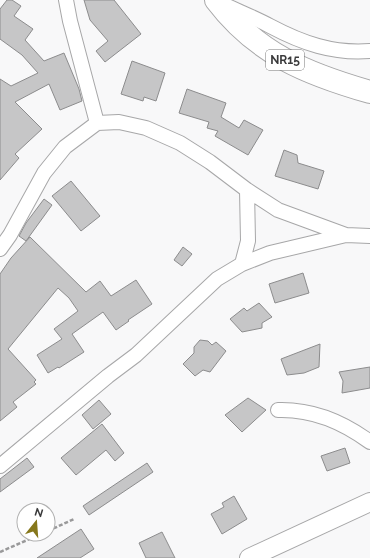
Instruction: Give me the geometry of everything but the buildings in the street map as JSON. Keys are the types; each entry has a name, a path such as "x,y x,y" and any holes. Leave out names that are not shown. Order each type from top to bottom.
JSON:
{"highway":[{"name":"NR15","path":"217,1 242,29 272,53 317,76 370,92"}],"street":[{"path":"66,0 97,122"},
{"path":"217,1 270,26 283,34 306,43 336,50 358,52 370,51"},
{"path":"0,249 10,235 44,173 65,147 97,122 119,122 146,128 180,143 210,162 247,190 278,210 346,236"},
{"path":"242,264 248,241 247,190"},
{"path":"0,466 108,376 136,355 216,278 242,264 270,253 346,236 370,236"},
{"path":"278,410 294,409 312,413 360,434 370,442"},
{"path":"250,558 370,502"}],"path":[{"path":"56,527 74,519"},
{"path":"0,552 23,542"}]}
